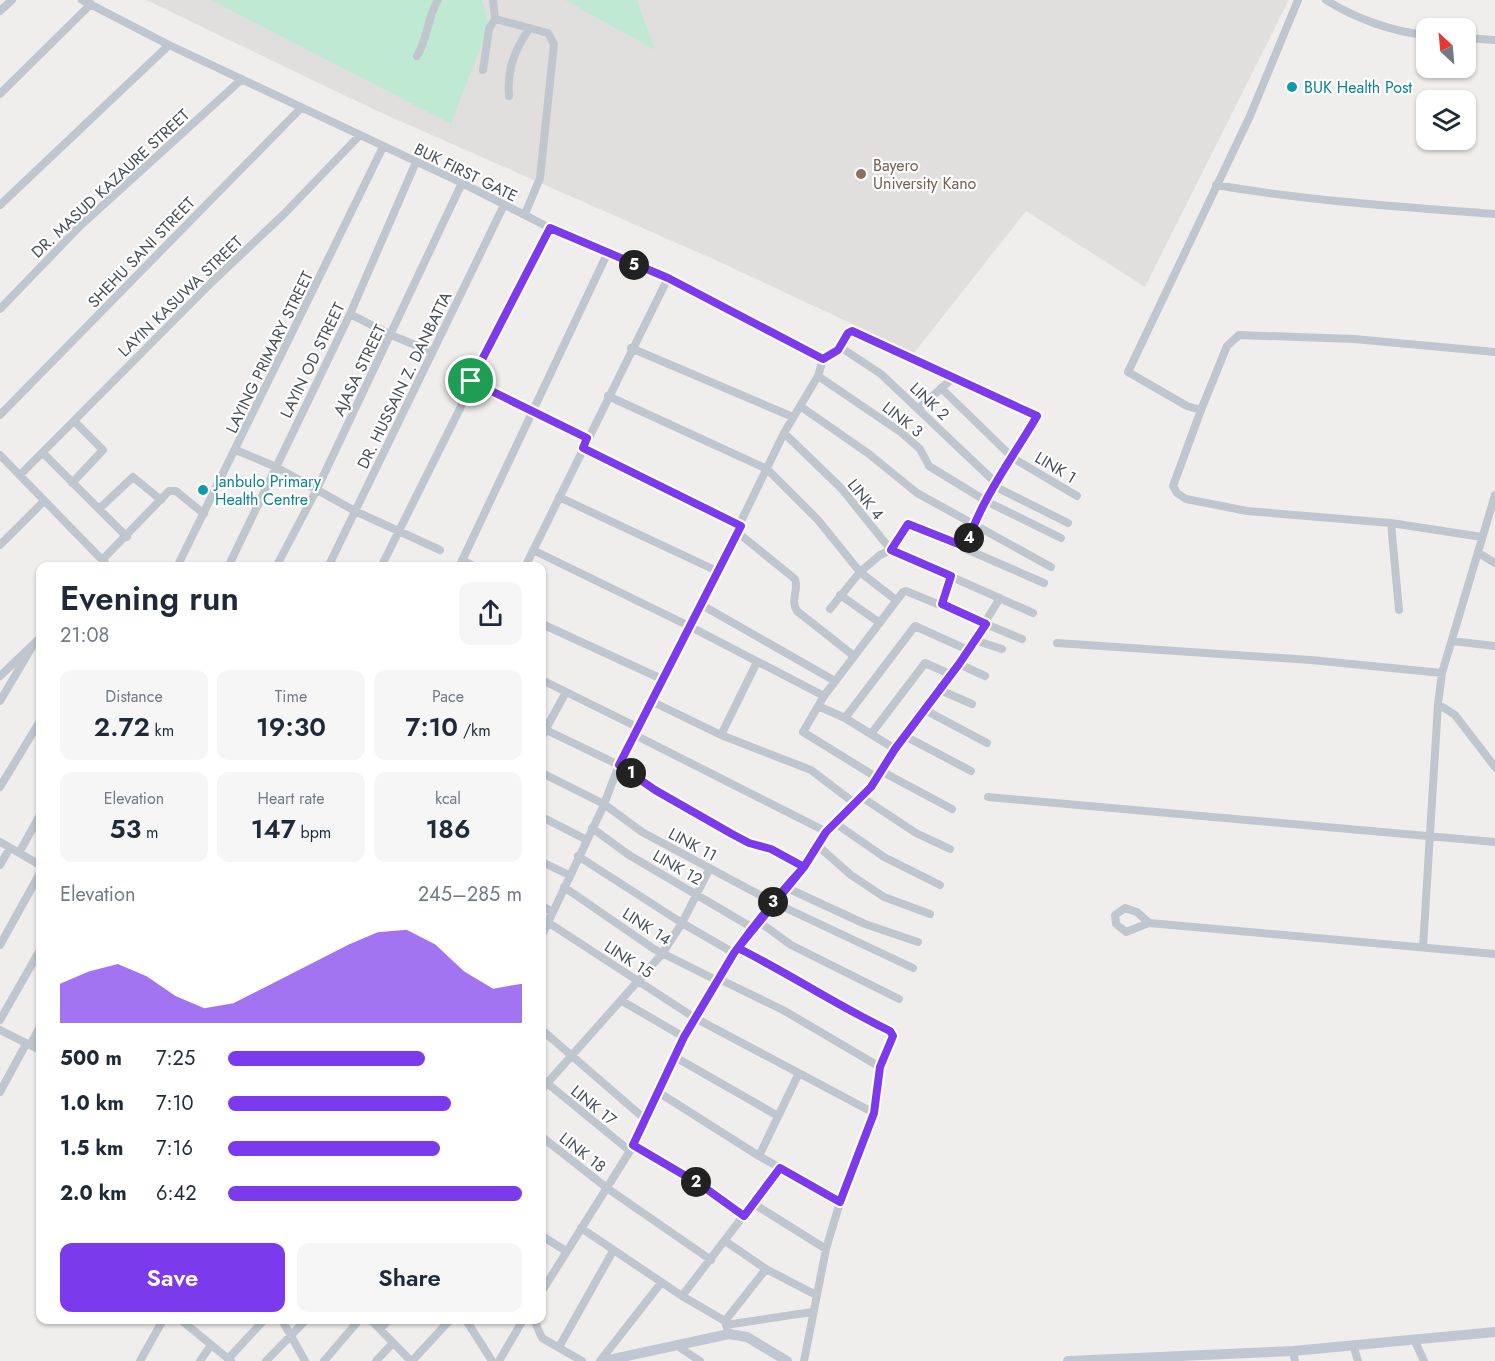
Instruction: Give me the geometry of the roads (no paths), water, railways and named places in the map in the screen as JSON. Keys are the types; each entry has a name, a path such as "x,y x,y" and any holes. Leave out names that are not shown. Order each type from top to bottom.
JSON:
{"street":[{"path":"0,12 12,0"},
{"name":"BUK FIRST GATE","path":"82,0 169,45 462,183 550,228 668,278 823,359"},
{"path":"417,56 425,41 428,20 438,0"},
{"path":"483,70 489,29 495,19 493,0"},
{"path":"1201,410 1187,406 1128,372 1250,116 1298,0"},
{"path":"1326,0 1340,9 1389,28 1416,33"},
{"path":"0,94 91,4"},
{"path":"495,19 548,33 554,44 540,178 525,214"},
{"path":"509,96 508,78 511,62 529,29"},
{"path":"1476,39 1495,40"},
{"path":"0,205 169,45"},
{"name":"DR. MASUD KAZAURE STREET","path":"0,309 80,226 242,79"},
{"name":"SHEHU SANI STREET","path":"0,415 301,108"},
{"name":"LAYIN KASUWA STREET","path":"20,475 284,214 359,136"},
{"name":"LAYING PRIMARY STREET","path":"180,562 383,147"},
{"name":"LAYIN OD STREET","path":"230,562 350,314 416,162"},
{"name":"AJASA STREET","path":"279,562 317,489 462,183"},
{"path":"1216,185 1343,202 1495,214"},
{"name":"DR. HUSSAIN Z. DANBATTA","path":"330,562 504,205"},
{"path":"384,562 471,381 550,228"},
{"path":"462,562 607,254"},
{"path":"527,562 631,348 668,278"},
{"path":"350,314 391,335 432,352"},
{"path":"546,928 578,855 604,804 619,765 664,680 784,433 818,376 823,359 840,347 848,333 852,331 1037,416 973,524 966,547"},
{"path":"1482,537 1391,523 1247,511 1181,497 1174,489 1174,481 1227,346 1236,336 1246,333 1354,339 1495,352"},
{"name":"LINK 2","path":"840,347 881,374 919,408 995,484 1068,524"},
{"path":"631,348 793,417"},
{"name":"LINK 3","path":"818,376 902,433 920,449 929,466 986,501 1061,538"},
{"path":"919,408 954,376"},
{"path":"471,381 587,438"},
{"name":"LINK 1","path":"941,388 1013,458 1077,496"},
{"path":"608,396 767,469 818,520 860,572 896,600"},
{"name":"LINK 4","path":"800,406 869,454 917,493 1051,567"},
{"path":"72,483 103,450 74,421"},
{"name":"LINK 4","path":"784,433 841,488 891,550 1033,613"},
{"path":"583,448 739,529 795,579 797,585 793,601 797,611 854,656"},
{"path":"236,450 276,467 355,511 440,550"},
{"path":"42,453 127,537"},
{"path":"0,455 104,562"},
{"path":"99,509 133,477 161,500"},
{"path":"109,562 127,537 172,490 204,514"},
{"path":"1423,947 1438,704 1442,673 1480,554 1482,537 1495,495"},
{"path":"559,497 717,571"},
{"path":"0,545 44,501"},
{"path":"1391,523 1399,610"},
{"path":"830,609 860,572 880,555 891,550 908,524 966,547 1044,583"},
{"path":"533,550 689,626 824,696"},
{"path":"1480,554 1495,563"},
{"path":"942,604 951,576"},
{"path":"952,809 878,774 803,733 824,696 896,600 906,591 1022,639"},
{"path":"840,595 880,623"},
{"path":"546,1284 632,1148 684,1037 736,950 804,867 826,832 871,787 895,749 952,675 986,624 1000,598"},
{"path":"700,604 835,681"},
{"path":"546,626 664,680"},
{"path":"689,626 824,696"},
{"path":"845,718 915,626 968,650"},
{"path":"974,640 1002,649"},
{"path":"1452,641 1495,646"},
{"path":"0,676 36,642"},
{"path":"1057,642 1311,660 1442,673"},
{"path":"0,701 32,647"},
{"path":"721,735 757,662"},
{"path":"871,734 925,663 952,675"},
{"path":"959,664 985,676"},
{"path":"546,682 826,832"},
{"path":"940,690 972,704"},
{"path":"546,727 566,692"},
{"path":"653,702 721,735 811,770 916,833 950,849"},
{"path":"1438,704 1455,715 1495,767"},
{"path":"818,706 845,718 895,749"},
{"path":"925,710 987,743"},
{"path":"0,787 36,728"},
{"path":"546,733 619,765 655,790 732,834 749,843 771,849 804,867"},
{"path":"905,736 971,771"},
{"name":"LINK 11","path":"546,775 604,804 642,832 774,902 913,968"},
{"path":"988,797 1495,842"},
{"path":"546,819 587,840"},
{"path":"19,853 36,822"},
{"path":"835,823 884,857 940,885"},
{"name":"LINK 12","path":"592,828 629,855 697,893 791,945 899,999"},
{"path":"0,842 36,863"},
{"path":"818,846 851,875 884,897 930,914"},
{"path":"0,865 10,848"},
{"path":"578,855 682,923 736,950 784,970 822,996 890,1031 893,1036 880,1067 874,1113 840,1202 826,1249 804,1361"},
{"path":"546,864 569,875"},
{"path":"546,1081 639,983 662,954 682,923 710,868"},
{"path":"0,945 36,880"},
{"name":"LINK 14","path":"564,887 662,954 783,1010 880,1067"},
{"path":"786,887 865,924 918,942"},
{"path":"546,908 554,912"},
{"name":"LINK 15","path":"549,922 694,1018 874,1113"},
{"path":"1149,922 1495,954"},
{"path":"0,1020 36,957"},
{"path":"622,1001 684,1037"},
{"path":"0,1030 36,1048"},
{"path":"0,1092 36,1033"},
{"path":"546,1033 646,1120"},
{"path":"675,1057 778,1116"},
{"path":"759,1156 799,1073"},
{"name":"LINK 17","path":"546,1086 632,1148 701,1185 744,1216"},
{"path":"658,1092 759,1156 840,1202"},
{"name":"LINK 18","path":"546,1140 607,1188 711,1260"},
{"path":"682,1296 780,1168"},
{"path":"754,1204 826,1249"},
{"path":"581,1228 726,1327 787,1361"},
{"path":"546,1238 566,1251"},
{"path":"725,1241 766,1269 816,1295"},
{"path":"559,1347 613,1251"},
{"path":"726,1327 766,1269"},
{"path":"605,1361 661,1283"},
{"path":"605,1361 675,1344 726,1327 812,1311"},
{"path":"140,1361 161,1324"},
{"path":"186,1324 230,1360 257,1324"},
{"path":"284,1324 305,1361"},
{"path":"266,1361 302,1324"},
{"path":"324,1361 356,1324"},
{"path":"375,1324 411,1361 446,1324"},
{"path":"380,1329 385,1324"},
{"path":"469,1324 492,1361"},
{"path":"499,1361 521,1324"},
{"path":"536,1324 542,1338 582,1361"},
{"path":"1068,1361 1294,1356 1353,1345 1495,1332"},
{"path":"1414,1339 1424,1361"},
{"path":"376,1361 393,1343"},
{"path":"675,1344 700,1361"},
{"path":"200,1361 211,1345"},
{"path":"1353,1345 1358,1361"}],"place":[{"name":"BUK Health Post","path":"1292,87"},
{"name":"Bayero University Kano","path":"861,174"},
{"name":"Janbulo Primary Health Centre","path":"203,490"}]}
